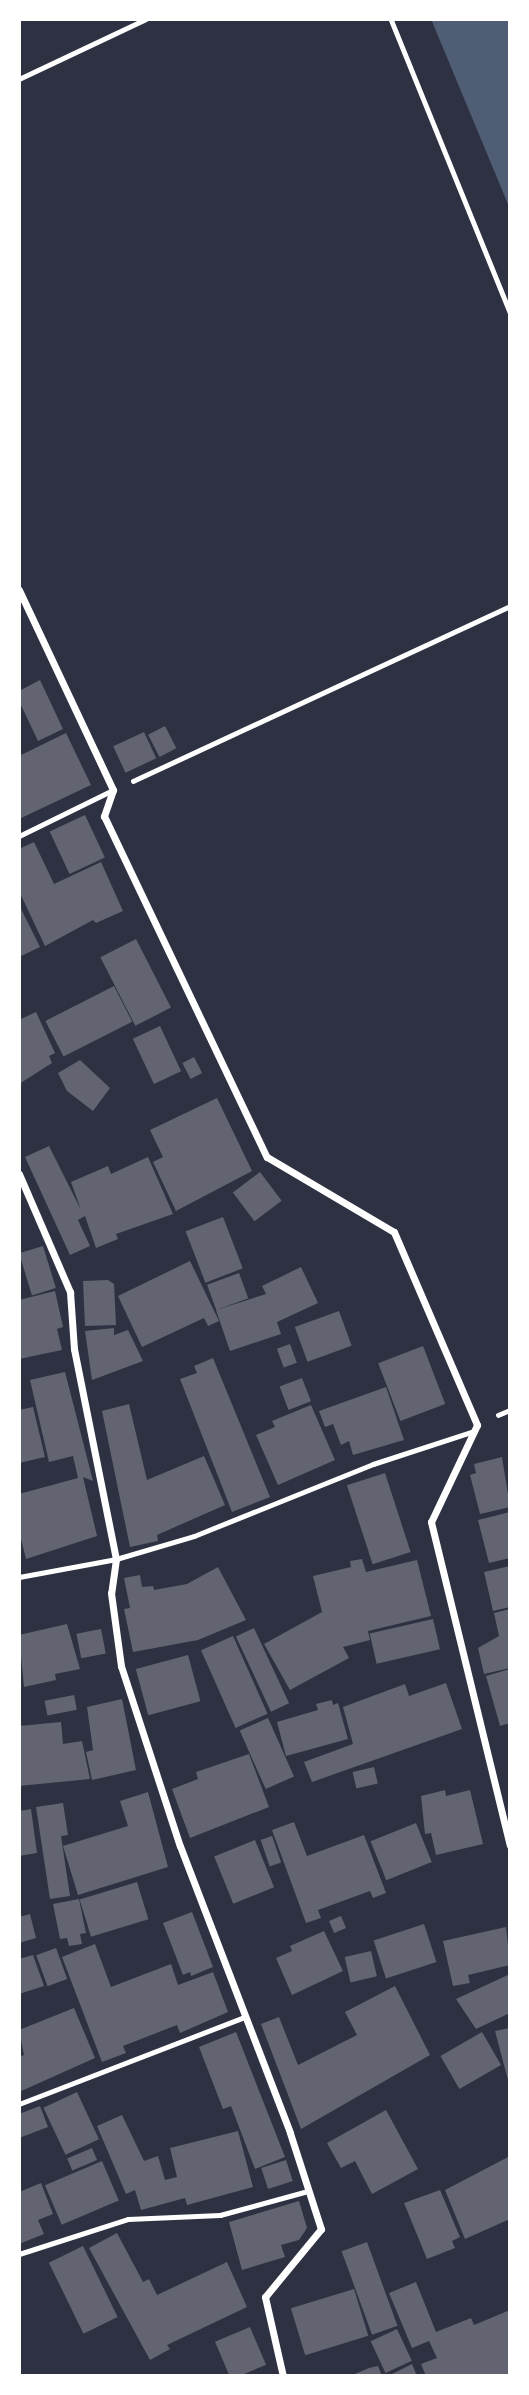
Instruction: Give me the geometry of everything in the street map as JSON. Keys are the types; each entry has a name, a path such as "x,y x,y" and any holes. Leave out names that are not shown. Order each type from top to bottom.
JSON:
{"street":[{"path":"19,590 113,790 104,817 267,1157 394,1232 477,1425 430,1522 510,1846"},
{"path":"19,1174 70,1292 74,1349 116,1559 111,1593 121,1666 180,1846 321,2229 265,2297 283,2376"}],"lane":[{"path":"19,836 113,790"},
{"path":"19,1577 116,1559 194,1536 373,1464 474,1431"},
{"path":"19,2104 245,2017"},
{"path":"19,2254 128,2219 220,2215 308,2192"}],"path":[{"path":"19,79 146,19"},
{"path":"391,19 510,312"},
{"path":"113,790 510,606"}],"water":[{"path":"431,19 510,19 510,209"}],"building":[{"path":"40,680 63,729 38,741 19,701 19,691"},
{"path":"165,726 176,748 159,757 148,735"},
{"path":"144,732 156,758 125,773 113,746"},
{"path":"66,733 91,785 19,819 19,756"},
{"path":"85,815 105,858 70,874 50,831"},
{"path":"34,842 54,884 101,862 123,911 96,923 93,920 45,946 19,891 19,849"},
{"path":"19,905 40,947 19,957"},
{"path":"136,939 171,1008 135,1026 100,957"},
{"path":"114,986 132,1022 64,1057 45,1021"},
{"path":"36,1012 55,1053 49,1056 52,1063 19,1084 19,1020"},
{"path":"160,1026 181,1071 154,1084 133,1039"},
{"path":"194,1057 202,1073 191,1079 182,1063"},
{"path":"80,1060 110,1088 93,1111 67,1091 58,1073"},
{"path":"217,1098 252,1171 176,1211 153,1162 163,1157 150,1130"},
{"path":"49,1146 81,1210 71,1182 108,1166 111,1174 148,1157 173,1214 116,1234 118,1239 96,1248 85,1216 78,1220 90,1246 70,1255 25,1157"},
{"path":"260,1172 282,1201 255,1221 233,1192"},
{"path":"223,1217 243,1268 205,1283 186,1231"},
{"path":"43,1246 56,1288 32,1295 19,1253"},
{"path":"190,1261 219,1321 208,1326 204,1318 142,1347 118,1296"},
{"path":"301,1267 318,1303 277,1322 281,1334 230,1351 216,1310 266,1294 262,1286"},
{"path":"239,1273 248,1298 216,1310 207,1285"},
{"path":"108,1280 114,1284 116,1325 85,1326 83,1281"},
{"path":"55,1291 63,1327 57,1329 62,1350 19,1359 19,1300"},
{"path":"339,1311 352,1346 307,1362 295,1327"},
{"path":"114,1328 114,1335 128,1330 143,1361 92,1380 85,1331"},
{"path":"290,1344 297,1363 284,1368 277,1349"},
{"path":"423,1346 445,1404 400,1421 378,1363"},
{"path":"213,1358 270,1497 232,1512 180,1379 197,1373 194,1366"},
{"path":"65,1372 93,1481 83,1477 97,1536 26,1559 19,1531 19,1494 78,1478 73,1456 49,1462 30,1380"},
{"path":"302,1378 311,1401 289,1410 280,1387"},
{"path":"386,1387 404,1440 353,1455 349,1441 341,1445 333,1424 325,1427 319,1411"},
{"path":"129,1404 147,1480 204,1456 225,1505 157,1535 158,1541 130,1547 102,1411"},
{"path":"311,1405 335,1460 278,1485 256,1435 275,1427 272,1421"},
{"path":"33,1407 45,1457 19,1463 19,1410"},
{"path":"502,1457 510,1507 480,1514 470,1475 476,1473 474,1464"},
{"path":"385,1473 411,1552 373,1564 347,1485"},
{"path":"510,1512 510,1558 489,1563 478,1520"},
{"path":"362,1559 366,1572 417,1560 431,1616 368,1631 370,1640 343,1647 349,1658 290,1690 264,1644 322,1612 313,1576 351,1567 350,1561"},
{"path":"510,1566 510,1607 493,1611 484,1572"},
{"path":"218,1567 246,1620 198,1640 133,1652 124,1609 130,1608 124,1578 140,1575 142,1587 153,1586 154,1590 187,1584"},
{"path":"510,1609 510,1668 484,1674 478,1648 499,1636 494,1613"},
{"path":"433,1619 440,1649 377,1664 370,1634"},
{"path":"67,1624 80,1669 55,1674 56,1680 24,1687 19,1635"},
{"path":"254,1628 289,1703 271,1712 236,1636"},
{"path":"101,1629 106,1654 81,1658 76,1634"},
{"path":"233,1636 268,1714 236,1728 201,1650"},
{"path":"188,1655 200,1701 148,1715 136,1669"},
{"path":"510,1669 510,1723 500,1726 486,1676"},
{"path":"446,1683 462,1729 312,1782 304,1762 353,1744 343,1707 405,1684 409,1696"},
{"path":"74,1695 77,1710 47,1715 45,1701"},
{"path":"122,1699 136,1770 92,1780 86,1752 93,1750 87,1707"},
{"path":"332,1700 333,1705 338,1703 348,1739 286,1756 277,1722 318,1710 316,1704"},
{"path":"268,1718 294,1776 266,1789 240,1731"},
{"path":"61,1722 63,1744 82,1741 90,1779 19,1786 19,1726"},
{"path":"249,1754 269,1807 190,1838 172,1789 198,1779 196,1772"},
{"path":"374,1767 378,1784 356,1789 353,1772"},
{"path":"445,1790 446,1796 470,1790 483,1844 436,1855 431,1833 425,1834 421,1796"},
{"path":"148,1792 168,1867 78,1895 63,1846 128,1826 120,1801"},
{"path":"63,1803 68,1835 61,1836 70,1896 50,1899 36,1807"},
{"path":"31,1809 37,1853 19,1856 19,1811"},
{"path":"294,1822 307,1856 364,1835 386,1893 373,1898 370,1891 318,1910 321,1918 306,1923 272,1830"},
{"path":"416,1823 432,1862 386,1880 371,1841"},
{"path":"272,1836 281,1862 270,1866 261,1840"},
{"path":"255,1840 274,1887 233,1904 214,1856"},
{"path":"137,1882 148,1919 91,1937 80,1900"},
{"path":"79,1899 86,1933 80,1934 82,1944 69,1946 67,1938 60,1939 53,1904"},
{"path":"192,1912 213,1967 191,1976 190,1972 183,1975 163,1923"},
{"path":"30,1914 36,1938 19,1943 19,1917"},
{"path":"341,1916 346,1928 334,1933 329,1921"},
{"path":"424,1924 436,1962 386,1978 374,1940"},
{"path":"506,1927 510,1965 468,1975 470,1983 453,1986 443,1941"},
{"path":"324,1931 343,1971 292,1995 276,1958 292,1951 290,1946"},
{"path":"95,1944 111,1987 171,1964 178,1985 213,1972 228,2012 180,2033 177,2025 123,2046 126,2053 102,2062 62,1957"},
{"path":"56,1948 67,1979 48,1986 36,1955"},
{"path":"371,1951 377,1976 351,1982 345,1957"},
{"path":"33,1955 44,1986 19,1994 19,1959"},
{"path":"510,1974 510,2013 476,2029 456,1999"},
{"path":"395,1986 430,2055 301,2129 261,2024 279,2017 298,2065 357,2035 345,2012"},
{"path":"74,2008 95,2058 19,2092 19,2057 24,2055 19,2030"},
{"path":"510,2028 510,2084 509,2084 495,2031"},
{"path":"236,2032 285,2157 255,2169 231,2106 223,2109 199,2047"},
{"path":"482,2032 501,2065 459,2089 440,2056"},
{"path":"77,2092 99,2139 65,2155 43,2108"},
{"path":"40,2106 48,2127 19,2138 19,2114"},
{"path":"386,2110 418,2169 372,2194 355,2161 341,2168 327,2143"},
{"path":"122,2115 144,2161 158,2156 165,2180 177,2177 170,2148 238,2131 253,2187 187,2205 185,2198 141,2210 135,2190 126,2194 97,2126"},
{"path":"92,2148 97,2160 72,2171 67,2159"},
{"path":"510,2156 510,2219 465,2239 445,2190"},
{"path":"286,2160 293,2181 268,2189 261,2168"},
{"path":"102,2161 119,2201 62,2225 45,2185"},
{"path":"41,2183 53,2214 38,2220 44,2234 19,2244 19,2192"},
{"path":"440,2190 460,2237 452,2241 455,2248 427,2259 404,2203"},
{"path":"299,2201 307,2228 299,2240 281,2245 285,2257 242,2270 229,2222"},
{"path":"117,2233 143,2282 149,2279 157,2295 227,2262 247,2307 167,2345 170,2349 150,2360 89,2248"},
{"path":"367,2242 397,2326 372,2335 342,2251"},
{"path":"83,2246 118,2317 83,2334 49,2263"},
{"path":"416,2282 436,2332 471,2318 474,2325 510,2310 510,2376 426,2376 421,2364 437,2358 429,2341 412,2348 389,2293"},
{"path":"354,2289 368,2336 305,2355 291,2308"},
{"path":"250,2327 266,2365 239,2376 230,2376 215,2342"},
{"path":"397,2329 412,2361 386,2373 371,2341"},
{"path":"412,2364 417,2376 388,2376"},
{"path":"378,2366 382,2376 350,2376 369,2368"}]}
